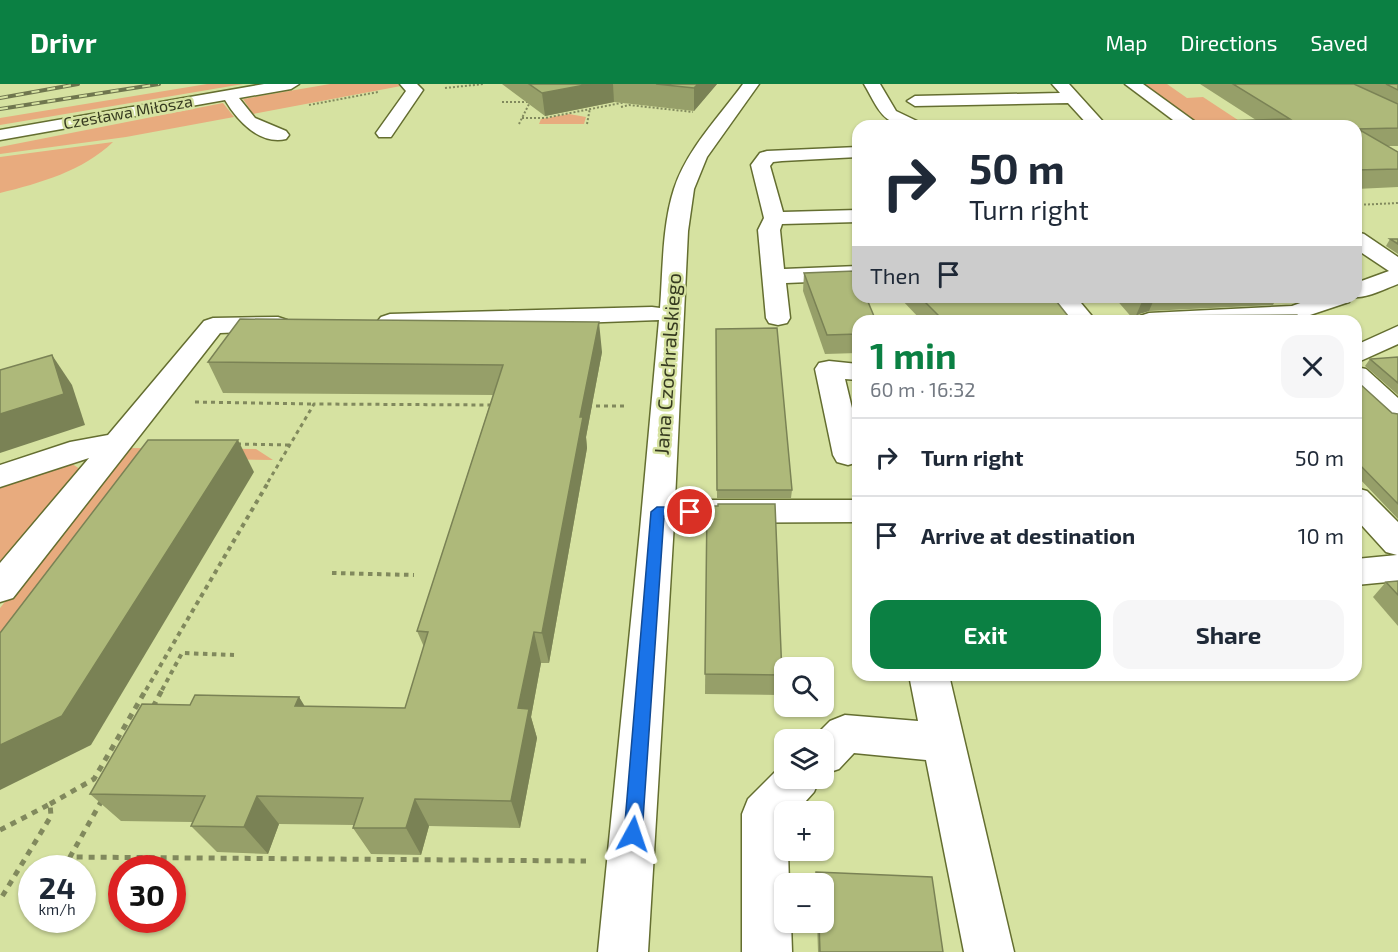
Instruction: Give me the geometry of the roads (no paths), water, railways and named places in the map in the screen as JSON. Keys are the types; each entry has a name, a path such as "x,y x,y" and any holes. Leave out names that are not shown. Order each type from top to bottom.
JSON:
{"street":[{"name":"Czesława Miłosza","path":"0,135 291,84"},
{"path":"385,133 416,90 408,84"},
{"name":"Jana Czochralskiego","path":"622,952 677,231 684,189 698,157 751,84"},
{"path":"872,84 890,114 902,120"},
{"path":"996,84 1010,99"},
{"path":"1060,84 1092,120"},
{"path":"1133,84 1184,120"},
{"path":"229,95 245,119 257,129 280,135"},
{"path":"915,101 1072,98"},
{"path":"778,318 769,230 774,218 760,165 767,158 782,155 852,152"},
{"path":"774,218 852,216"},
{"path":"1362,243 1398,267"},
{"path":"773,276 852,273"},
{"path":"1362,289 1398,276"},
{"path":"1068,303 1078,315"},
{"path":"1258,315 1295,313 1323,303"},
{"path":"367,322 652,314"},
{"path":"0,588 213,326 296,324"},
{"path":"1362,353 1398,334"},
{"path":"848,455 829,369 852,371"},
{"path":"1362,380 1398,413"},
{"path":"0,476 81,449 119,443"},
{"path":"1362,505 1398,543"},
{"path":"657,512 852,511"},
{"path":"1362,571 1398,568"},
{"path":"930,681 989,952"},
{"path":"834,745 845,734 942,741"},
{"path":"767,952 764,814 789,789"}],"railway":[{"path":"0,98 78,84"},
{"path":"0,109 159,84"}]}
